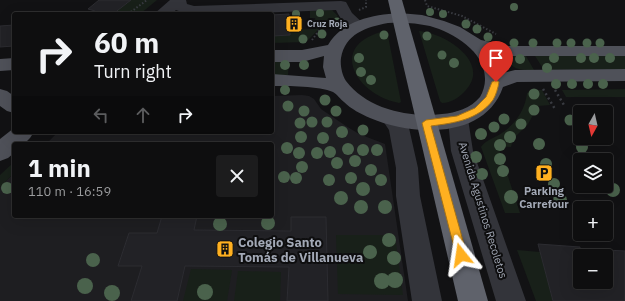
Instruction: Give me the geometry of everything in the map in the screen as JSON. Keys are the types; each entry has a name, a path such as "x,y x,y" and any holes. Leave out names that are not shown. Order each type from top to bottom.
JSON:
{"highway":[{"path":"395,0 473,301"}],"main road":[{"path":"399,18 428,21 444,26 461,34 476,44 488,56 495,71 496,82 490,98 478,110 458,119 426,123 391,118 363,106 341,87 331,68 333,49 344,34 358,26 378,20 399,18"},
{"path":"476,44 508,51 625,51"},
{"path":"274,56 302,56 333,49"},
{"path":"0,65 12,64"},
{"path":"496,82 515,76 579,75"},
{"path":"274,80 312,82 341,87"},
{"path":"0,88 12,87"},
{"path":"0,96 12,105"}],"street":[{"path":"164,12 178,0 181,7 193,11 341,5 346,15 358,26"},
{"path":"579,75 625,75"},
{"path":"391,118 399,128 407,168 408,196 428,301"},
{"name":"Avenida Agustinos Recoletos","path":"458,119 462,151 511,301"}],"path":[{"path":"131,12 147,0"},
{"path":"425,0 427,6 462,16 491,31 500,38"},
{"path":"310,43 321,28 337,18"},
{"path":"542,86 555,109"},
{"path":"555,91 564,105"}],"shaded area":[{"path":"131,0 157,0 142,12 116,12"},
{"path":"332,10 338,16 320,28 306,42 274,43 274,36 290,35 290,30 316,29 315,18 310,18 310,11"},
{"path":"387,31 401,102 399,103 384,98 370,90 360,80 354,69 352,58 356,47 367,38"},
{"path":"419,31 441,37 452,43 462,51 469,60 473,69 472,80 464,93 452,101 442,103 440,101"},
{"path":"625,55 625,69 544,70 535,56"},
{"path":"513,56 526,56 534,70 519,69 510,64 508,60"},
{"path":"289,60 288,75 274,75 274,61"},
{"path":"625,89 625,97 566,97 562,90"},
{"path":"534,90 542,90 550,105 538,106 528,124 513,139 511,147 498,146 520,213 505,213 481,147 513,123 521,113 527,93"},
{"path":"274,96 309,96 314,99 321,109 346,126 359,134 385,144 408,301 0,301 0,187 12,175 12,218 274,218 274,142 48,142 56,134 274,134"},
{"path":"12,164 12,175 0,187 0,175"},
{"path":"336,235 395,235 403,295 338,294"},
{"path":"517,250 540,252 553,301 536,301"},
{"path":"191,269 232,270 227,301 183,301"},
{"path":"238,271 281,272 280,301 234,301"}],"building":[{"path":"99,0 131,0 116,12 94,12 95,11 88,9"},
{"path":"289,14 290,35 274,36 274,15"},
{"path":"12,25 12,46 0,47 0,26"},
{"name":"Colegio Santo Tomás de Villanueva","path":"291,217 326,217 328,301 287,301 289,267 185,266 177,301 131,301 142,266 118,266 129,233 157,233 161,218 197,218 194,230 291,231"},
{"path":"538,244 580,247 580,249 573,249 573,289 613,289 613,250 625,251 625,301 553,301"}],"place":[{"name":"Cruz Roja","path":"294,24"},
{"name":"Parking Carrefour","path":"544,173"},
{"name":"Colegio Santo Tomás de Villanueva","path":"225,249"}],"route":[{"path":"461,255 426,123 458,119 478,110 490,98 496,82"}]}
